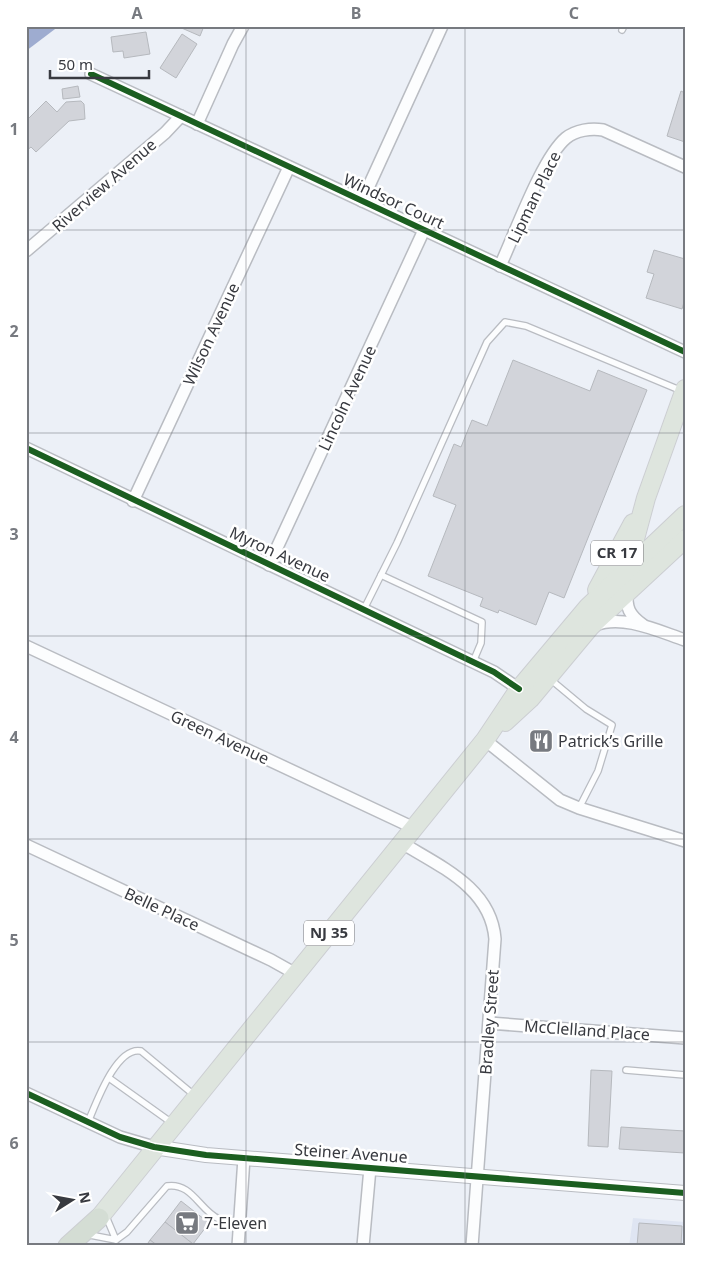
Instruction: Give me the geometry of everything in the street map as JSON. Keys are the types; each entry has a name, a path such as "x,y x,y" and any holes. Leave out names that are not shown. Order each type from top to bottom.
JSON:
{"highway":[{"name":"NJ 35","path":"87,1240 101,1215"},
{"name":"NJ 35","path":"68,1246 101,1215"}],"main road":[{"name":"CR 17","path":"588,607 646,498 680,417 684,390"},
{"name":"CR 17","path":"590,627 618,588 627,568 646,498"},
{"name":"NJ 35","path":"101,1215 154,1147 485,740 519,689 588,607 685,515"},
{"name":"NJ 35","path":"485,740 530,699 590,627 685,539"}],"street":[{"path":"197,124 243,26"},
{"path":"362,201 442,26"},
{"name":"Windsor Court","path":"92,74 685,352"},
{"name":"Riverview Avenue","path":"26,251 165,133 181,116"},
{"name":"Lipman Place","path":"500,266 547,164 558,146 568,136 590,129 603,130 685,167"},
{"name":"Wilson Avenue","path":"133,501 289,167"},
{"name":"Lincoln Avenue","path":"270,565 424,230"},
{"name":"Myron Avenue","path":"26,448 133,501 172,517 474,662 494,672 519,689"},
{"path":"628,591 628,609 632,618 643,625 685,640"},
{"path":"590,627 609,622 643,625"},
{"name":"Green Avenue","path":"26,646 414,828"},
{"path":"485,740 551,794 579,808 685,841"},
{"name":"Bradley Street","path":"402,843 460,880 478,896 489,911 496,939 472,1246"},
{"name":"Belle Place","path":"26,845 271,960 296,974"},
{"name":"McClelland Place","path":"489,1024 685,1038"},
{"name":"Steiner Avenue","path":"26,1093 120,1138 154,1147 244,1158 685,1193"},
{"path":"238,1246 244,1158"},
{"path":"363,1246 370,1168"}],"lane":[{"path":"364,609 487,342 505,322 526,326 684,390"},
{"path":"381,575 482,622 481,643 474,662"},
{"path":"548,678 586,710 612,725 598,771 579,808"},
{"path":"88,1122 113,1069 128,1053 136,1050 141,1050 196,1096"},
{"path":"626,1070 685,1075"},
{"path":"108,1078 173,1124"},
{"path":"87,1240 116,1240 128,1232 167,1186 174,1185 184,1188 219,1219 240,1221"},
{"path":"101,1215 116,1240"}],"shaded area":[{"path":"633,1218 685,1222 685,1246 629,1246"}],"water":[{"path":"26,26 59,26 26,51"}],"building":[{"path":"177,26 204,26 200,36"},
{"path":"146,32 150,54 124,58 123,51 113,52 111,37"},
{"path":"182,34 197,44 176,78 160,68"},
{"path":"78,86 80,97 63,99 62,89"},
{"path":"681,91 685,93 685,142 667,136"},
{"path":"46,101 57,112 66,102 81,101 84,104 85,119 69,121 36,152 31,147 26,151 26,121"},
{"path":"654,250 685,259 685,299 682,309 646,298 654,274 647,272"},
{"path":"513,360 590,391 598,370 647,390 564,598 549,592 536,625 499,610 498,613 480,606 483,598 428,576 456,505 433,496 454,444 461,447 472,420 487,426"},
{"path":"591,1070 612,1071 608,1147 588,1146"},
{"path":"621,1127 685,1131 685,1153 619,1149"},
{"name":"7-Eleven","path":"181,1201 209,1223 193,1244 165,1222"},
{"path":"165,1222 193,1244 192,1246 158,1246 150,1240"},
{"path":"639,1223 682,1226 681,1246 637,1246"},
{"path":"150,1240 158,1246 146,1246"}],"cycle path":[{"path":"91,74 685,352"},
{"path":"26,448 494,672 519,689"},
{"path":"26,1093 120,1137 154,1147 206,1155 685,1193"}],"place":[{"name":"Patrick’s Grille","path":"541,741"},
{"name":"7-Eleven","path":"187,1223"}]}
